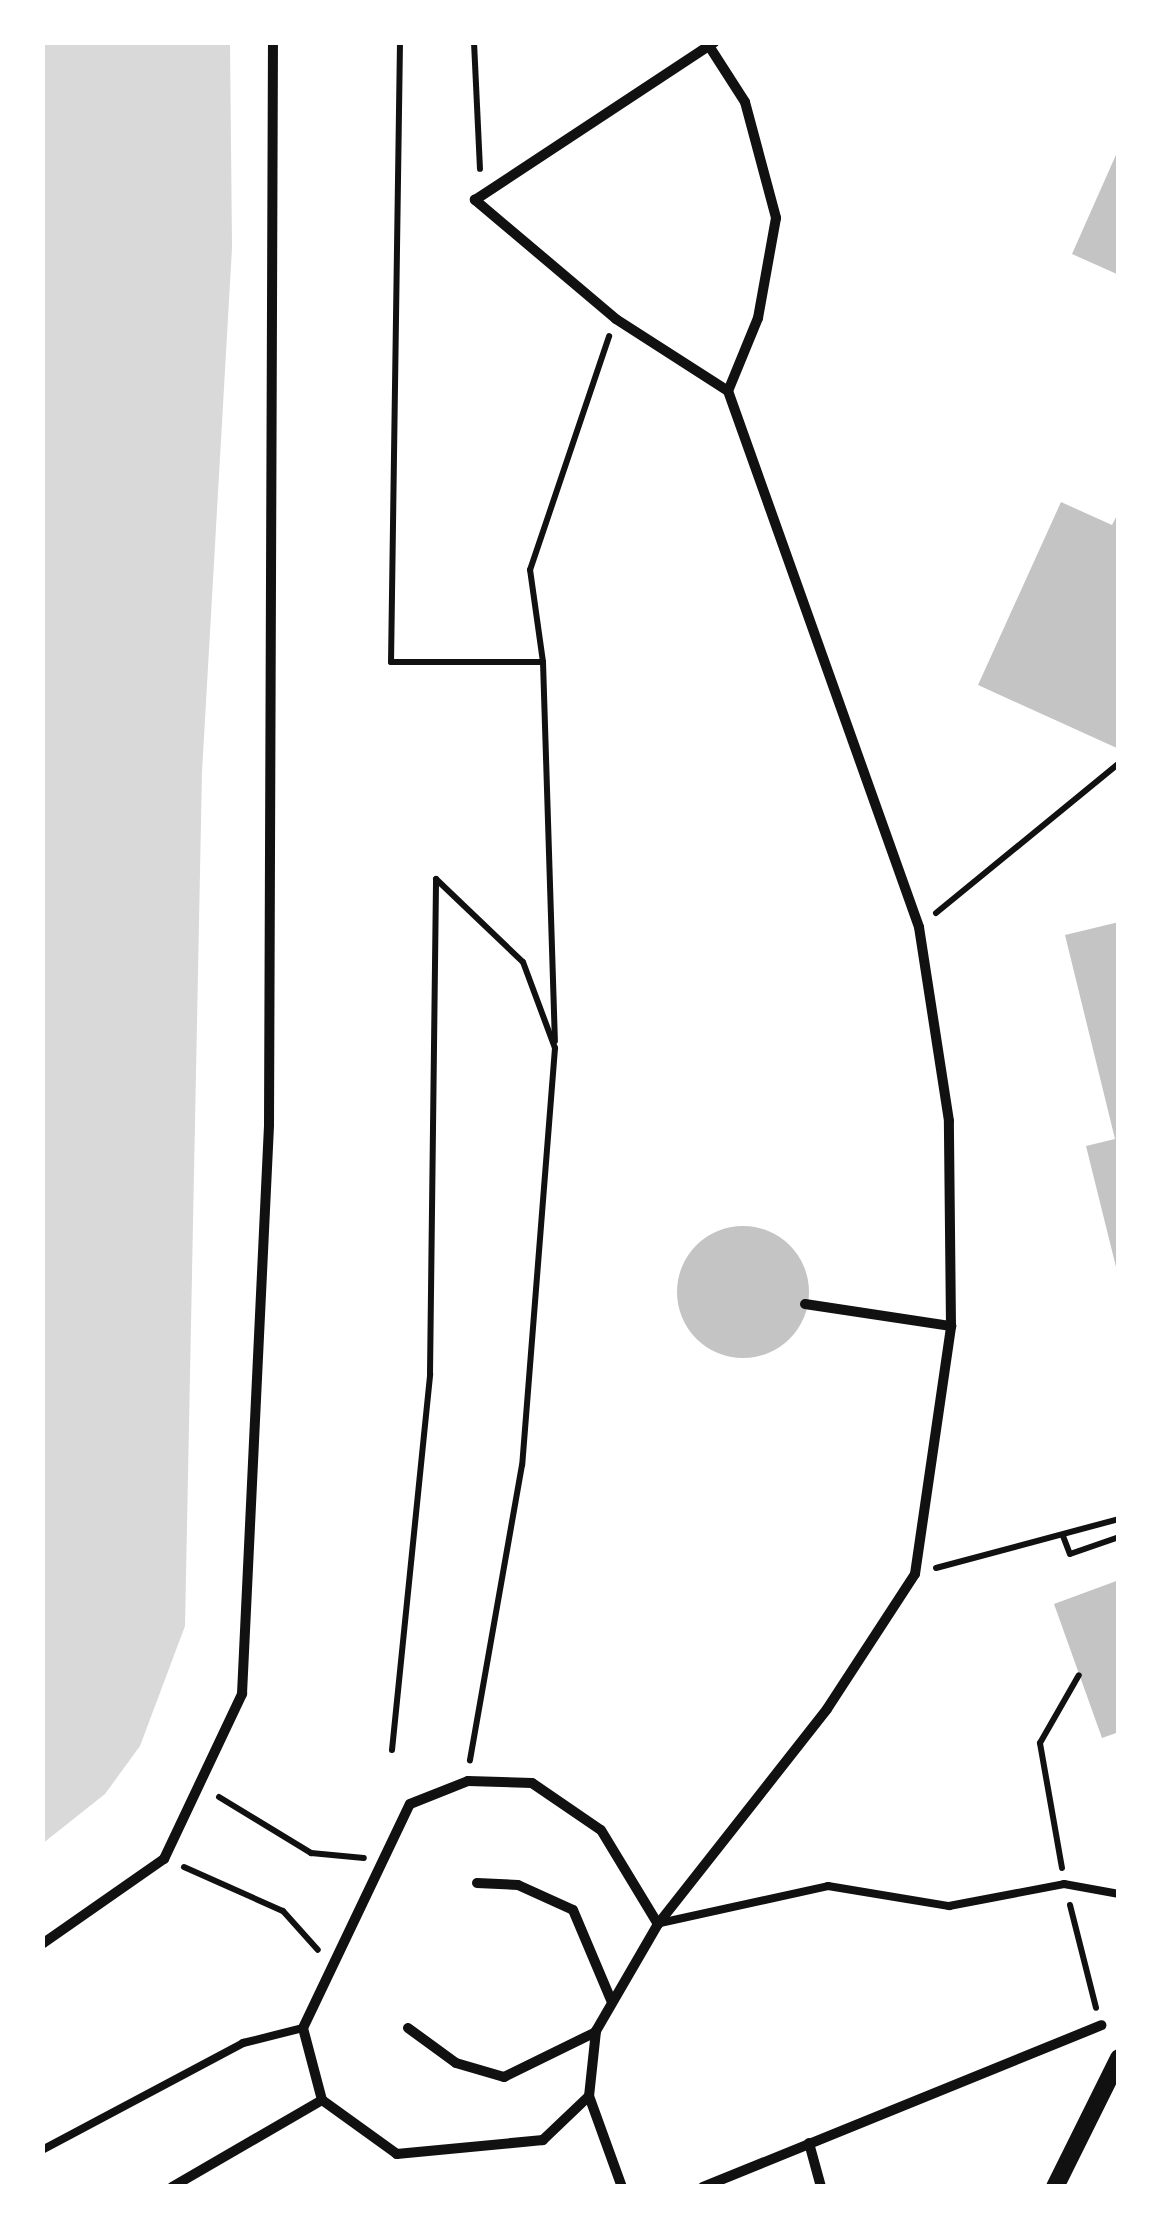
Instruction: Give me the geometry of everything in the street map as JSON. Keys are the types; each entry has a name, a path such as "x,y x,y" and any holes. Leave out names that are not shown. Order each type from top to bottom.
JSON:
{"street":[{"path":"42,1944 164,1859 206,1789 242,1694 268,1125 273,42"},
{"path":"622,2187 589,2096 596,2031 658,1924 827,1709 915,1574 951,1326 949,1121 920,926 728,391 616,319 475,200 713,45 746,102 776,218 758,317 728,391"},
{"path":"805,1304 951,1326"},
{"path":"589,2096 543,2140 463,2154 398,2154 322,2100 303,2028 379,1859 410,1804 468,1780 532,1783 601,1830 658,1924"},
{"path":"477,1883 518,1885 573,1910 611,2000"},
{"path":"703,2187 1101,2025"},
{"path":"408,2028 456,2063 504,2077 596,2031"},
{"path":"1054,2187 1119,2058"},
{"path":"172,2187 322,2100"},
{"path":"809,2143 821,2187"}],"lane":[{"path":"658,1924 828,1886 949,1906 1064,1884 1119,1894"},
{"path":"42,2150 243,2043 303,2028"}],"path":[{"path":"400,42 391,662 543,662"},
{"path":"474,42 486,135 475,200"},
{"path":"468,1780 522,1465 555,1048 543,662 530,570 567,436 616,319"},
{"path":"920,926 1119,763"},
{"path":"392,1750 430,1374 436,879 523,962 555,1048"},
{"path":"915,1574 1119,1519"},
{"path":"1063,1536 1070,1555 1119,1537"},
{"path":"1079,1675 1040,1743 1064,1884 1101,2025"},
{"path":"206,1789 311,1853 379,1859"},
{"path":"164,1859 283,1911 331,1964"}],"shaded area":[{"path":"42,42 230,42 232,248 202,772 185,1626 140,1746 105,1794 42,1844"}],"building":[{"path":"1119,148 1119,275 1072,254"},
{"path":"1061,502 1112,525 1119,511 1119,749 978,685"},
{"path":"1119,922 1117,1271 1086,1146 1115,1139 1065,935"},
{"path":"743,1226 768,1231 790,1245 804,1267 809,1292 804,1317 790,1339 768,1353 743,1358 718,1353 696,1339 682,1317 677,1292 682,1267 696,1245 718,1231"},
{"path":"1119,1580 1119,1732 1102,1738 1054,1604"}]}
